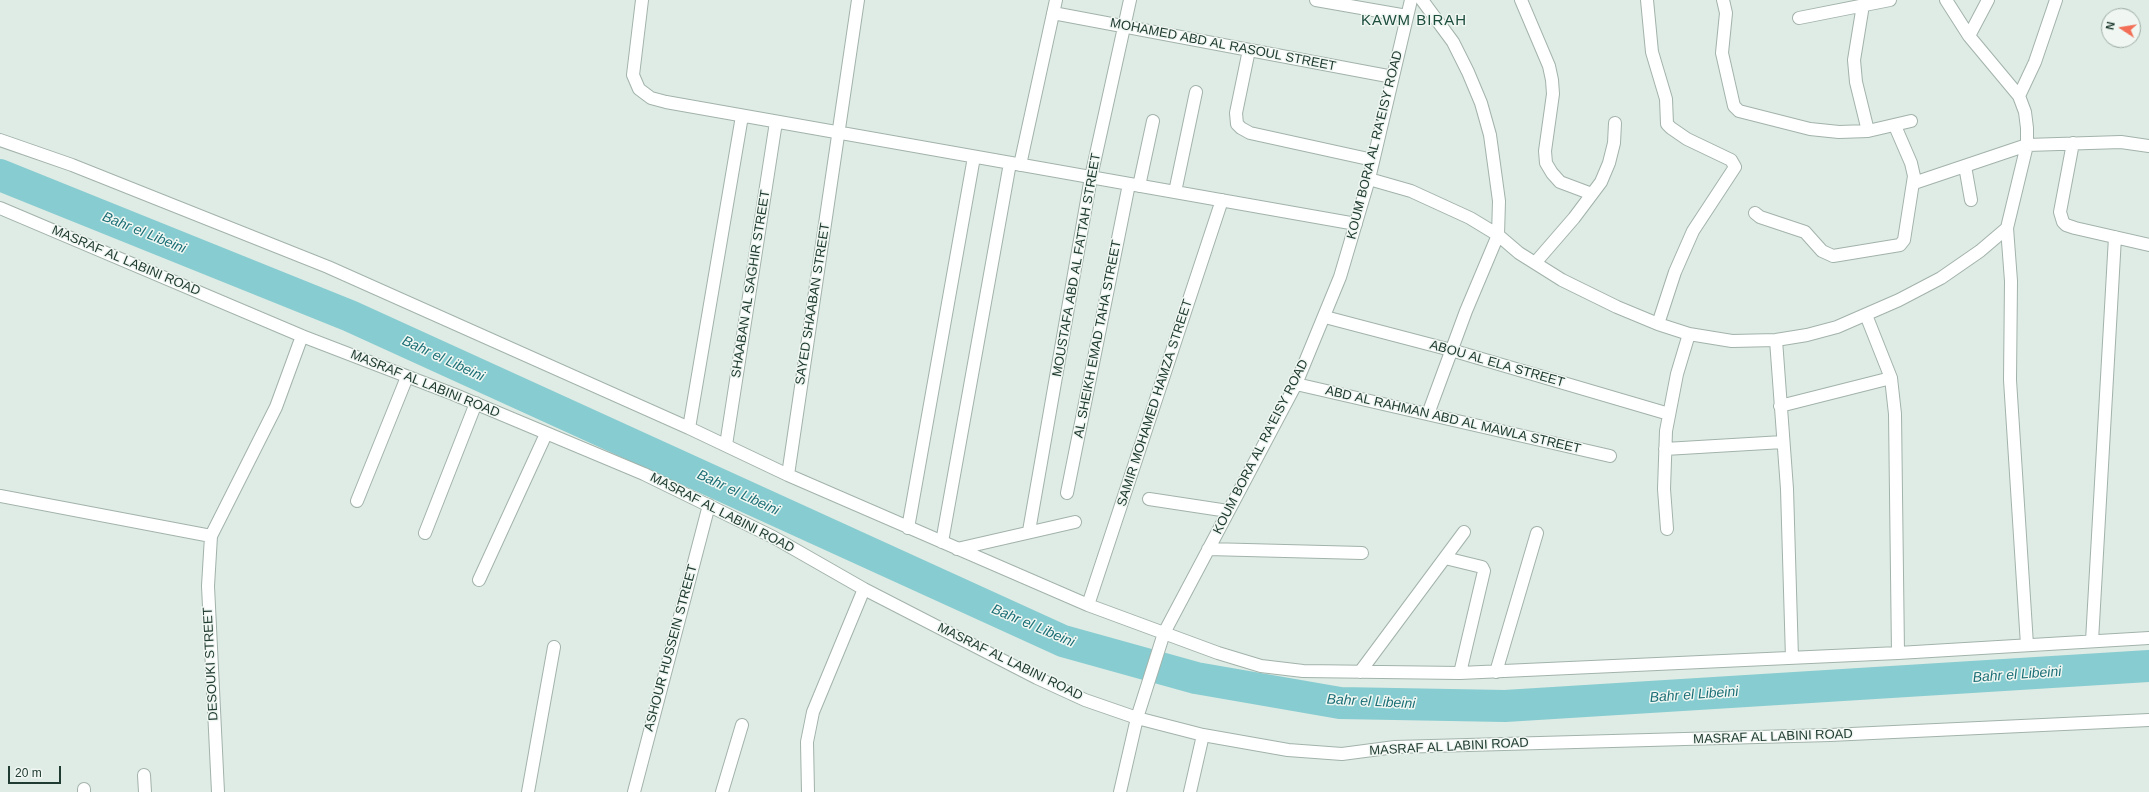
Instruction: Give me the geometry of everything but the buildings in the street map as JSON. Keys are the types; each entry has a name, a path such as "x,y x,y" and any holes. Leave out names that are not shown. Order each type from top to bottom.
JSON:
{"street":[{"path":"642,0 633,75 639,89 651,98 742,116 1356,224"},
{"name":"SAYED SHAABAN STREET","path":"788,475 858,0"},
{"path":"942,542 1015,164 1056,0"},
{"name":"MOUSTAFA ABD AL FATTAH STREET","path":"1029,531 1091,177 1130,0"},
{"path":"1316,0 1407,16"},
{"name":"KOUM BORA AL RA'EISY ROAD","path":"1120,792 1137,718 1164,633 1296,384 1325,317 1356,224 1369,179 1411,0"},
{"path":"1422,0 1453,42 1481,103 1490,135 1496,168 1499,201 1498,234 1451,350 1428,414"},
{"path":"1521,0 1549,66 1552,80 1553,94 1545,151 1546,163 1560,182 1592,194"},
{"path":"1647,0 1652,52 1666,98 1667,124 1670,128 1687,139 1731,160 1735,167 1689,237 1658,324"},
{"path":"1723,0 1726,13 1722,53 1734,106 1739,111 1810,129 1839,132 1868,131 1895,126 1911,121"},
{"path":"1798,18 1890,0"},
{"path":"1946,0 1970,36 2018,96 2026,117 2027,145 2007,228 2011,281 2010,380 2027,645"},
{"path":"1970,36 1983,14 1988,0"},
{"path":"2018,96 2035,62 2056,0"},
{"path":"1863,5 1854,60 1856,82 1868,131"},
{"name":"MOHAMED ABD AL RASOUL STREET","path":"1053,14 1393,77"},
{"path":"1250,50 1236,113 1237,124 1241,128 1250,133 1373,160"},
{"path":"1175,192 1196,92"},
{"path":"689,428 742,116"},
{"name":"AL SHEIKH EMAD TAHA STREET","path":"1067,494 1134,185 1153,121"},
{"name":"SHAABAN AL SAGHIR STREET","path":"726,445 776,122"},
{"path":"1535,263 1566,228 1601,182 1609,163 1614,143 1615,123"},
{"path":"1755,213 1805,232 1827,255 1840,256 1896,247 1902,244 1914,183 1911,163 1895,126"},
{"path":"0,140 72,165 328,267 689,428 788,475 1088,605 1218,653 1261,666 1302,671 1496,672 1898,653 2149,638"},
{"path":"2073,142 2060,212 2061,218 2066,225 2149,245"},
{"path":"1914,183 2027,145 2073,142 2121,142 2149,146"},
{"path":"908,528 974,156"},
{"path":"1965,166 1971,200"},
{"path":"1369,179 1411,191 1434,200 1498,234 1519,253 1587,292 1658,324 1689,334 1732,341 1776,340 1807,335 1837,327 1866,315 1941,278 1980,251 2007,228"},
{"name":"SAMIR MOHAMED HAMZA STREET","path":"1088,605 1222,200"},
{"name":"MASRAF AL LABINI ROAD","path":"0,208 302,336 476,403 546,434 644,474 773,537 864,589 1037,678 1085,700 1137,718 1203,734 1288,750 1342,754 1395,747 1830,736 2149,720"},
{"path":"2092,642 2115,237"},
{"path":"1866,315 1891,378 1895,414 1898,653"},
{"name":"ABOU AL ELA STREET","path":"1325,317 1451,350 1668,414"},
{"path":"1667,528 1664,489 1668,414 1677,374 1689,334"},
{"path":"0,496 211,536 276,407 302,336"},
{"path":"1776,340 1787,489 1792,658"},
{"path":"357,501 407,377"},
{"path":"1780,406 1891,378"},
{"name":"ABD AL RAHMAN ABD AL MAWLA STREET","path":"1296,384 1610,456"},
{"path":"425,533 476,403"},
{"path":"479,580 546,434"},
{"path":"1665,449 1783,442"},
{"path":"1149,499 1228,511"},
{"name":"ASHOUR HUSSEIN STREET","path":"634,792 709,505"},
{"path":"957,549 1029,531 1075,522"},
{"path":"1360,672 1464,532"},
{"path":"1496,672 1537,533"},
{"name":"DESOUKI STREET","path":"211,536 208,586 218,792"},
{"path":"1208,549 1362,553"},
{"path":"1445,558 1482,567 1484,571 1460,673"},
{"path":"808,792 807,742 813,712 864,589"},
{"path":"528,792 554,647"},
{"path":"722,792 742,725"},
{"path":"1190,792 1203,734"},
{"path":"144,775 145,792"}],"waterway":[{"name":"Bahr el Libeini","path":"0,175 350,316 1063,641 1196,678 1340,703 1505,706 2149,666"}],"district":[{"name":"KAWM BIRAH","path":"1414,21"}]}
